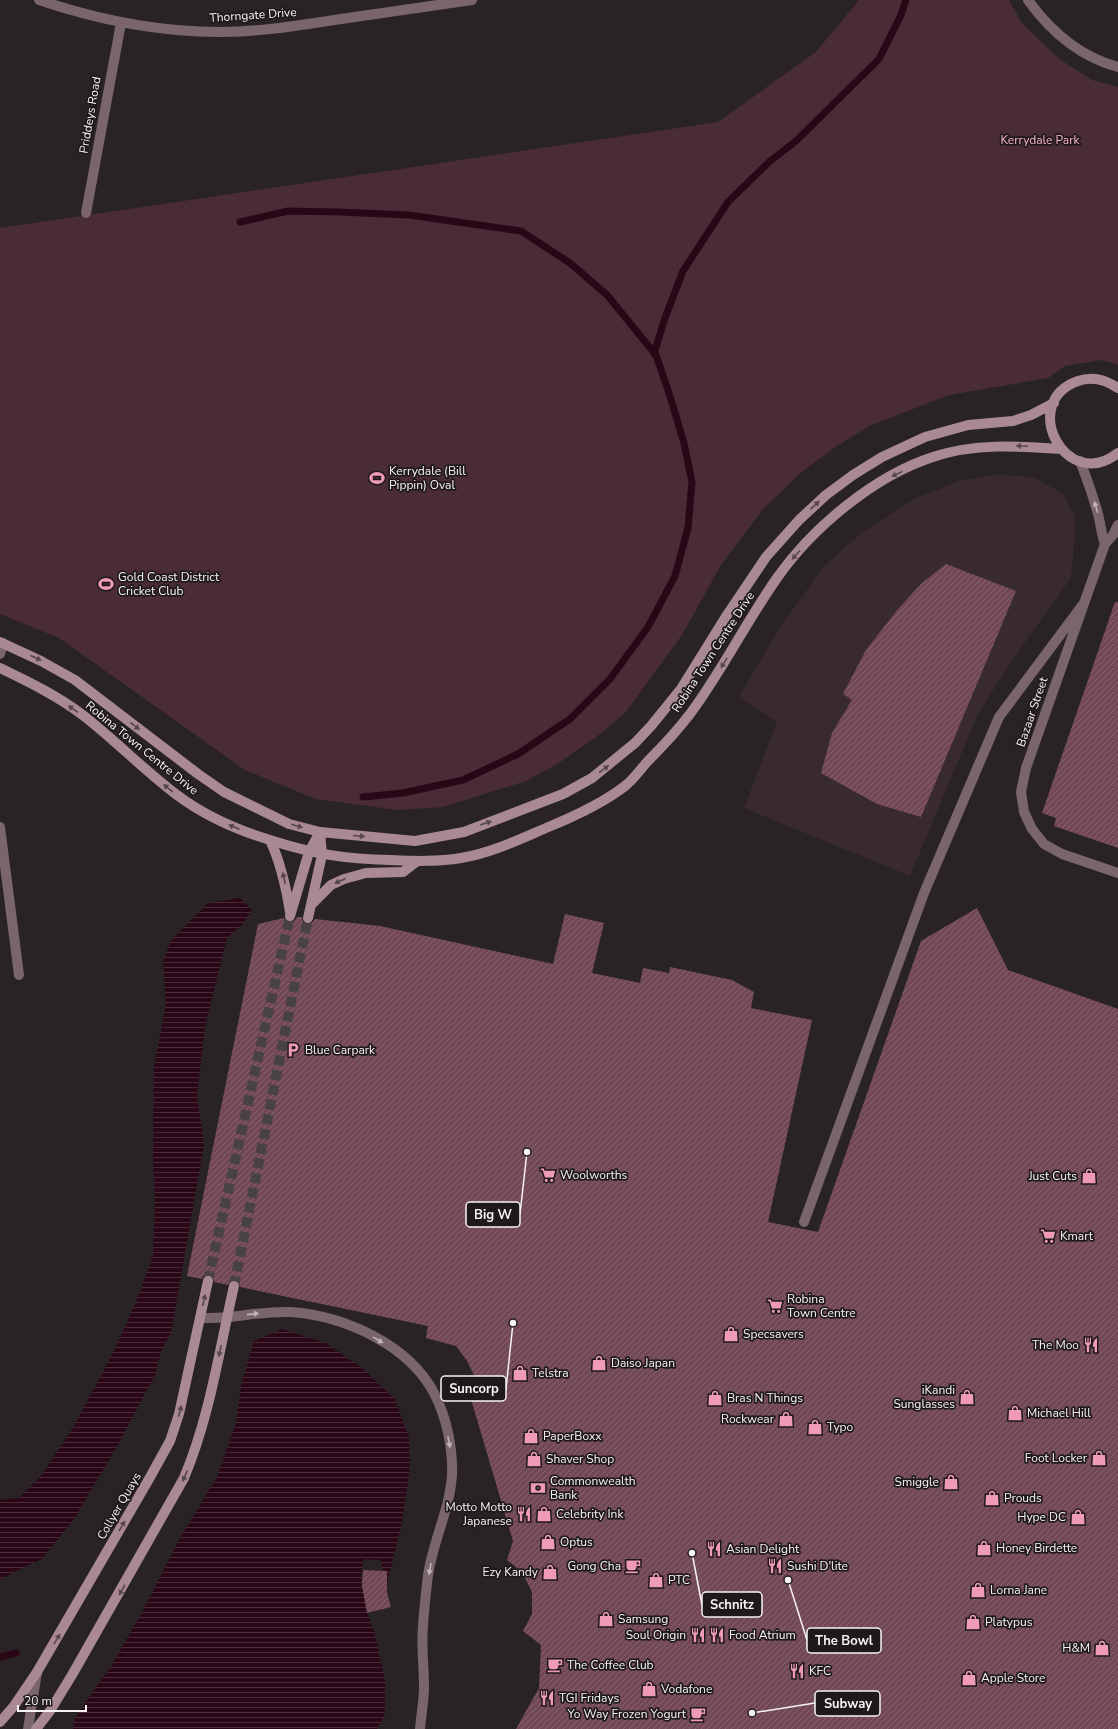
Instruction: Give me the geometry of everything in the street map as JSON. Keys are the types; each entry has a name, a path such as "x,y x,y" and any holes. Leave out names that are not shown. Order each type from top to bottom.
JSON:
{"street":[{"name":"Thorngate Drive","path":"39,0 75,12 121,23 150,28 220,32 257,30 309,24 472,0"},
{"path":"1028,0 1051,28 1064,40 1096,60 1118,68"},
{"name":"Priddeys Road","path":"86,212 121,23"},
{"path":"1118,388 1110,383 1098,379 1084,379 1072,384 1061,392 1054,403 1050,414 1050,427 1054,439 1061,449 1069,456 1080,461 1091,463 1102,462 1118,453"},
{"name":"Robina Town Centre Drive","path":"1,643 41,661 75,680 198,774 224,792 289,824 320,832 415,840 464,832 557,797 586,781 635,743 666,708 690,676 727,615 766,557 799,520 826,495 853,475 882,457 925,437 968,425 1013,421 1031,415 1054,403"},
{"name":"Robina Town Centre Drive","path":"0,668 35,685 79,713 164,784 200,810 225,823 270,840 309,852 348,859 416,862 464,857 503,846 560,823 601,803 628,784 690,713 708,688 777,579 794,556 832,517 878,484 933,457 954,452 998,446 1061,449"},
{"path":"1080,461 1095,504 1100,524 1100,533 1105,544"},
{"name":"Bazaar Street","path":"1118,525 1113,535 1105,544 1026,768 1021,792 1024,812 1032,829 1044,844 1062,854 1118,873"},
{"path":"804,1222 924,893 999,717 1084,603"},
{"path":"0,654 1,643"},
{"path":"0,828 19,975"},
{"path":"270,840 282,870 290,916 309,852 320,832"},
{"path":"308,918 322,855 320,832"},
{"path":"311,906 331,885 344,879 366,873 403,872 416,862"},
{"name":"Collyer Quays","path":"0,1722 14,1706 37,1672 170,1441 179,1414 208,1281"},
{"path":"36,1729 50,1711 72,1675 184,1478 197,1448 210,1400 234,1286"},
{"path":"200,1318 227,1318 269,1312 290,1312 319,1317 358,1329 394,1349 409,1362 436,1395 446,1423 452,1455 452,1476 449,1499 434,1545 425,1598 422,1627 424,1687 420,1729"},
{"path":"28,1729 37,1672"}],"shaded area":[{"path":"1000,474 1036,478 1063,494 1074,515 1075,533 1071,578 1010,663 977,716 910,876 744,808 777,722 739,697 778,630 825,565 860,534 914,499 959,481"},
{"path":"240,898 252,910 242,925 227,938 205,1027 197,1095 204,1145 171,1333 161,1351 155,1375 115,1450 74,1519 42,1559 0,1579 0,1500 19,1498 40,1477 73,1428 113,1353 136,1302 153,1256 155,1201 153,1154 154,1067 166,1004 163,961 172,939 208,903"},
{"path":"282,1329 326,1343 362,1368 394,1398 409,1437 410,1466 402,1523 387,1583 380,1560 363,1559 361,1577 366,1610 374,1631 385,1681 385,1714 377,1729 73,1729 75,1718 111,1666 140,1616 180,1538 217,1477 236,1423 241,1386 254,1341"}],"green space":[{"name":"Kerrydale Park","path":"859,0 1009,0 1021,22 1059,59 1092,80 1118,87 1118,365 1101,360 1065,366 1048,378 949,395 869,426 834,448 803,471 764,508 721,565 682,635 625,713 595,738 557,764 526,781 443,807 397,810 316,799 245,770 59,638 0,614 0,228 718,122 816,52"}],"building":[{"path":"946,564 1016,591 921,817 877,804 821,773 832,733 852,700 843,694 866,650 898,609 922,583"},
{"path":"1115,602 1118,602 1118,848 1054,826 1056,818 1042,813"},
{"name":"Robina Town Centre","path":"977,908 1008,970 1118,1009 1118,1729 516,1729 539,1688 541,1645 523,1631 532,1614 532,1592 522,1572 507,1560 513,1541 470,1396 476,1379 467,1361 456,1346 426,1338 428,1326 240,1287 239,1282 235,1280 230,1281 228,1285 214,1282 213,1276 209,1275 203,1276 202,1279 187,1276 258,924 284,918 286,921 291,922 297,917 302,917 303,922 307,924 312,923 315,919 380,926 553,964 565,914 604,923 592,973 640,983 643,968 669,973 670,967 732,980 754,992 751,1008 812,1020 768,1222 818,1232 921,941"},
{"path":"363,1570 387,1571 387,1593 391,1607 367,1613 362,1586"}],"waterway":[{"path":"654,354 665,318 683,271 728,202 769,162 796,141 879,59 901,15 906,0"},
{"path":"240,222 288,211 339,212 409,215 521,231 570,263 607,295 656,355 684,443 692,482 688,528 675,576 648,627 610,679 570,719 518,754 463,780 403,793 363,797"},
{"path":"0,1657 16,1653"}],"tunnel":[{"path":"208,1281 290,916"},
{"path":"234,1286 308,918"}],"place":[{"name":"Kerrydale (Bill Pippin) Oval","path":"377,478"},
{"name":"Gold Coast District Cricket Club","path":"106,584"},
{"name":"Blue Carpark","path":"293,1050"},
{"name":"Big W","path":"527,1152"},
{"name":"Woolworths","path":"548,1175"},
{"name":"Just Cuts","path":"1089,1176"},
{"name":"Kmart","path":"1048,1236"},
{"name":"Robina Town Centre","path":"775,1306"},
{"name":"Suncorp","path":"513,1323"},
{"name":"Specsavers","path":"731,1334"},
{"name":"The Moo","path":"1091,1345"},
{"name":"Daiso Japan","path":"599,1363"},
{"name":"Telstra","path":"520,1373"},
{"name":"iKandi Sunglasses","path":"967,1397"},
{"name":"Bras N Things","path":"715,1398"},
{"name":"Michael Hill","path":"1015,1413"},
{"name":"Rockwear","path":"786,1419"},
{"name":"Typo","path":"815,1427"},
{"name":"PaperBoxx","path":"531,1436"},
{"name":"Foot Locker","path":"1099,1458"},
{"name":"Shaver Shop","path":"534,1459"},
{"name":"Smiggle","path":"951,1482"},
{"name":"Commonwealth Bank","path":"538,1488"},
{"name":"Prouds","path":"992,1498"},
{"name":"Motto Motto Japanese","path":"524,1514"},
{"name":"Celebrity Ink","path":"544,1514"},
{"name":"Hype DC","path":"1078,1517"},
{"name":"Optus","path":"548,1542"},
{"name":"Honey Birdette","path":"984,1548"},
{"name":"Asian Delight","path":"714,1549"},
{"name":"Schnitz","path":"692,1553"},
{"name":"Gong Cha","path":"633,1566"},
{"name":"Sushi D'lite","path":"775,1566"},
{"name":"Ezy Kandy","path":"550,1572"},
{"name":"PTC","path":"656,1580"},
{"name":"The Bowl","path":"788,1580"},
{"name":"Lorna Jane","path":"978,1590"},
{"name":"Samsung","path":"606,1619"},
{"name":"Platypus","path":"973,1622"},
{"name":"Soul Origin","path":"698,1635"},
{"name":"Food Atrium","path":"717,1635"},
{"name":"H&M","path":"1102,1648"},
{"name":"The Coffee Club","path":"555,1665"},
{"name":"KFC","path":"797,1671"},
{"name":"Apple Store","path":"969,1678"},
{"name":"Vodafone","path":"649,1689"},
{"name":"TGI Fridays","path":"547,1698"},
{"name":"Subway","path":"752,1713"},
{"name":"Yo Way Frozen Yogurt","path":"698,1714"}]}
